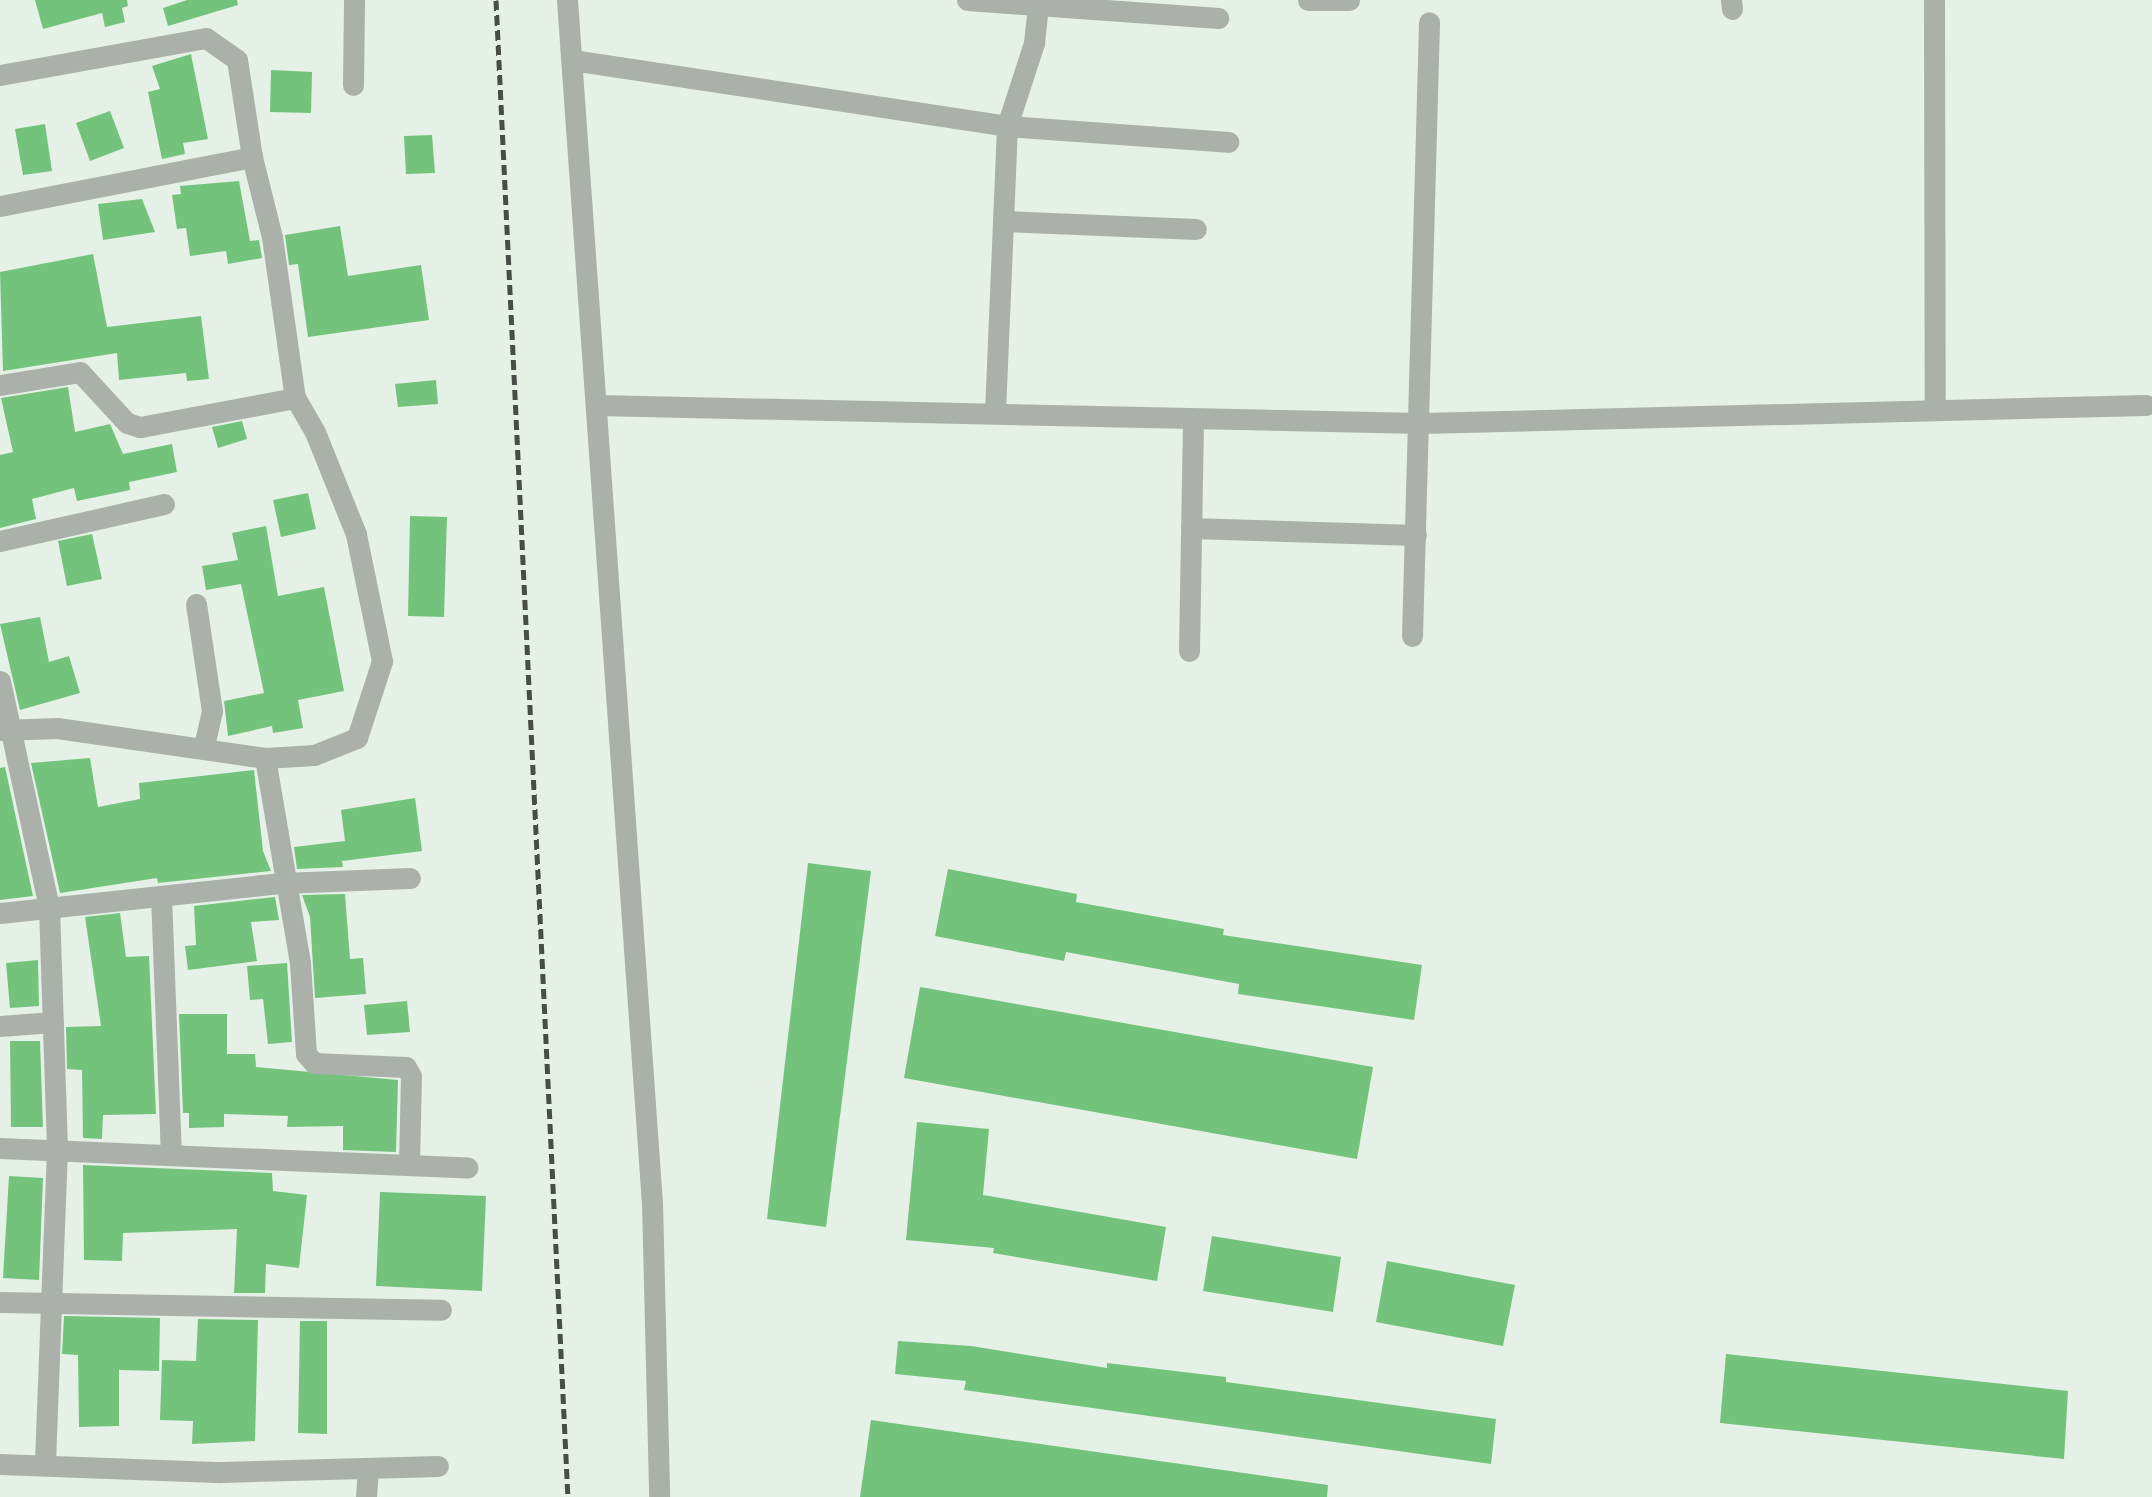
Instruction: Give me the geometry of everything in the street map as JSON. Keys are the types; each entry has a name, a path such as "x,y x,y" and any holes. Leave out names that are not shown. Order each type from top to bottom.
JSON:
{"street":[{"path":"353,85 354,0"},
{"path":"567,0 652,1202 659,1497"},
{"path":"967,0 1217,18"},
{"path":"1308,0 1349,0"},
{"path":"1934,0 1935,410"},
{"path":"995,410 1007,126 1034,43 1038,5"},
{"path":"1412,636 1421,424 1429,22"},
{"path":"0,75 206,38 237,60 251,157 272,237 295,398 315,432 356,534 382,661 357,738 314,755 265,758 204,747 7,729"},
{"path":"572,60 1007,126 1228,142"},
{"path":"0,206 251,157"},
{"path":"1003,221 1196,229"},
{"path":"0,385 80,372 127,423 140,427 295,398"},
{"path":"597,405 995,410 1193,419 1421,424 2146,405"},
{"path":"1189,651 1193,419"},
{"path":"0,541 164,504"},
{"path":"1191,528 1416,535"},
{"path":"196,604 212,711 204,747"},
{"path":"0,681 7,729 49,907 57,1149 46,1465"},
{"path":"265,758 282,883 300,963 306,1054 314,1063 406,1067 411,1076 409,1166"},
{"path":"0,913 282,883 410,878"},
{"path":"161,897 171,1153"},
{"path":"0,1026 53,1022"},
{"path":"0,1148 171,1153 468,1168"},
{"path":"0,1302 441,1310"},
{"path":"0,1464 222,1472 438,1466"},
{"path":"366,1497 368,1468"}],"building":[{"path":"35,0 127,0 128,6 122,8 125,22 105,27 102,13 43,29"},
{"path":"187,0 237,0 238,5 168,26 163,8"},
{"path":"191,54 208,139 183,143 185,154 162,159 148,92 160,89 152,66"},
{"path":"271,70 312,72 311,113 270,112"},
{"path":"110,111 124,148 90,161 76,123"},
{"path":"45,124 52,171 23,175 15,129"},
{"path":"432,135 435,173 406,174 404,136"},
{"path":"239,181 250,241 259,240 262,258 228,264 226,251 190,256 186,228 177,229 172,195 181,194 180,186"},
{"path":"142,199 155,232 103,240 98,204"},
{"path":"340,226 348,276 421,265 429,320 308,337 298,264 289,265 285,235"},
{"path":"93,254 107,327 201,316 209,379 187,381 186,373 119,380 117,353 3,371 0,272"},
{"path":"436,380 438,404 398,407 395,384"},
{"path":"68,387 75,432 110,424 123,454 172,444 177,472 129,482 130,490 77,501 74,488 32,499 36,519 0,528 0,455 13,452 1,398"},
{"path":"242,421 247,439 218,448 212,427"},
{"path":"308,493 316,529 281,537 273,500"},
{"path":"410,516 447,517 444,617 408,616"},
{"path":"266,526 278,596 324,587 344,691 298,700 303,728 273,733 272,726 228,736 224,701 264,693 241,584 206,590 202,566 238,560 232,533"},
{"path":"92,534 102,579 67,586 58,541"},
{"path":"40,617 49,662 69,656 80,693 20,710 0,624"},
{"path":"90,758 98,807 140,799 139,783 254,770 263,851 271,871 158,883 157,878 60,893 31,763"},
{"path":"5,767 33,896 0,900 0,768"},
{"path":"415,798 422,851 342,861 343,867 297,869 294,847 345,841 341,810"},
{"path":"808,863 871,871 826,1227 767,1219"},
{"path":"948,869 1077,894 1076,902 1224,929 1223,935 1422,965 1414,1020 1238,994 1239,984 1066,952 1064,961 935,936"},
{"path":"345,894 350,959 363,958 366,994 315,998 310,917 302,895"},
{"path":"275,897 279,920 251,922 257,961 188,970 185,946 196,945 194,906"},
{"path":"120,913 126,957 149,956 156,1114 103,1115 102,1139 83,1138 82,1070 67,1069 66,1027 101,1026 85,917"},
{"path":"38,960 39,1006 10,1008 6,963"},
{"path":"287,963 292,1042 268,1044 263,999 250,1000 247,966"},
{"path":"920,987 1373,1067 1357,1159 904,1078"},
{"path":"407,1001 410,1032 367,1035 364,1005"},
{"path":"179,1014 227,1014 227,1054 255,1054 256,1067 398,1080 396,1152 343,1150 343,1126 287,1127 288,1116 224,1114 224,1127 189,1128 189,1113 183,1113"},
{"path":"10,1041 40,1041 43,1127 11,1127"},
{"path":"917,1122 989,1129 983,1195 1166,1227 1157,1281 993,1253 994,1248 906,1240"},
{"path":"83,1165 272,1173 273,1191 307,1195 299,1268 266,1264 265,1293 234,1293 237,1229 123,1233 122,1261 84,1260"},
{"path":"9,1176 43,1178 39,1280 3,1278"},
{"path":"380,1192 486,1196 482,1291 376,1286"},
{"path":"1212,1236 1341,1257 1333,1312 1203,1291"},
{"path":"1387,1261 1515,1285 1503,1346 1376,1322"},
{"path":"64,1316 160,1318 159,1371 119,1370 119,1426 79,1427 78,1355 62,1354"},
{"path":"198,1319 258,1320 255,1441 192,1444 193,1421 160,1420 162,1360 196,1361"},
{"path":"300,1321 327,1321 327,1434 298,1433"},
{"path":"898,1341 971,1346 1107,1368 1107,1363 1226,1377 1226,1382 1496,1419 1491,1464 964,1390 966,1381 895,1374"},
{"path":"1726,1354 2068,1391 2064,1459 1720,1423"},
{"path":"871,1420 1328,1485 1327,1497 860,1497"}],"railway":[{"path":"496,0 568,1497"}]}
